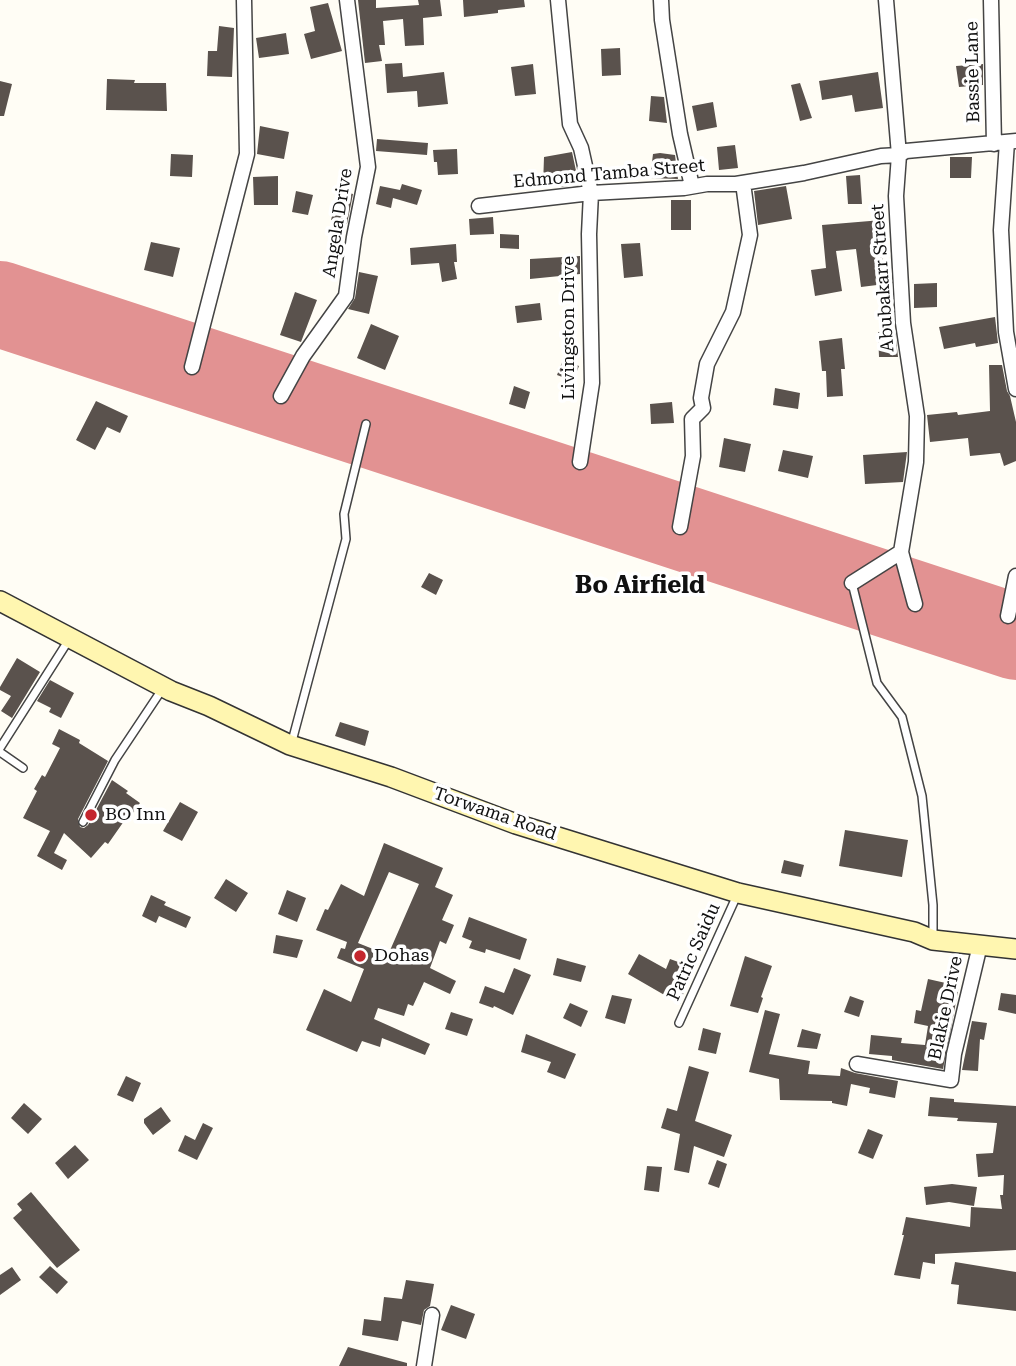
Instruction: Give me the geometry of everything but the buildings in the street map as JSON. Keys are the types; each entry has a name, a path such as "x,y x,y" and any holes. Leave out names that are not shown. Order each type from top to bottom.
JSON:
{"main road":[{"name":"Torwama Road","path":"0,601 164,686 290,746 391,777 516,824 738,893 914,932 933,940 1016,948"}],"street":[{"path":"192,367 247,154 244,0"},
{"name":"Angela Drive","path":"281,396 303,356 346,296 368,167 347,0"},
{"name":"Livingston Drive","path":"558,0 570,124 581,148 590,193 592,383 580,462"},
{"path":"661,0 680,134 692,186"},
{"name":"Abubakarr Street","path":"886,0 899,155 896,196 903,323 917,416 916,462 901,552"},
{"name":"Bassie Lane","path":"991,0 1006,143 1001,230 1006,332 1016,389"},
{"name":"Edmond Tamba Street","path":"479,206 590,193 743,183 881,156 899,155 906,151 1006,143"},
{"path":"680,527 693,456 692,419 703,408 701,398 707,364 738,298 738,282 750,232 743,183"},
{"path":"852,583 901,552 915,604"},
{"path":"1008,616 1016,576"},
{"name":"Blakie Drive","path":"857,1064 951,1080 954,1054 980,945"},
{"path":"424,1366 432,1315"}],"lane":[{"path":"290,746 346,539 344,514 366,424"},
{"path":"852,583 877,683 902,717 922,796 933,905 933,940"},
{"path":"23,768 0,750 71,638"},
{"path":"83,822 116,760 164,686"},
{"name":"Patric Saidu","path":"679,1023 738,893"}],"runway":[{"path":"0,304 1016,637"}],"place":[{"name":"BO Inn","path":"91,815"},
{"name":"Dohas","path":"360,956"}],"district":[{"name":"Bo Airfield","path":"640,586"}]}
